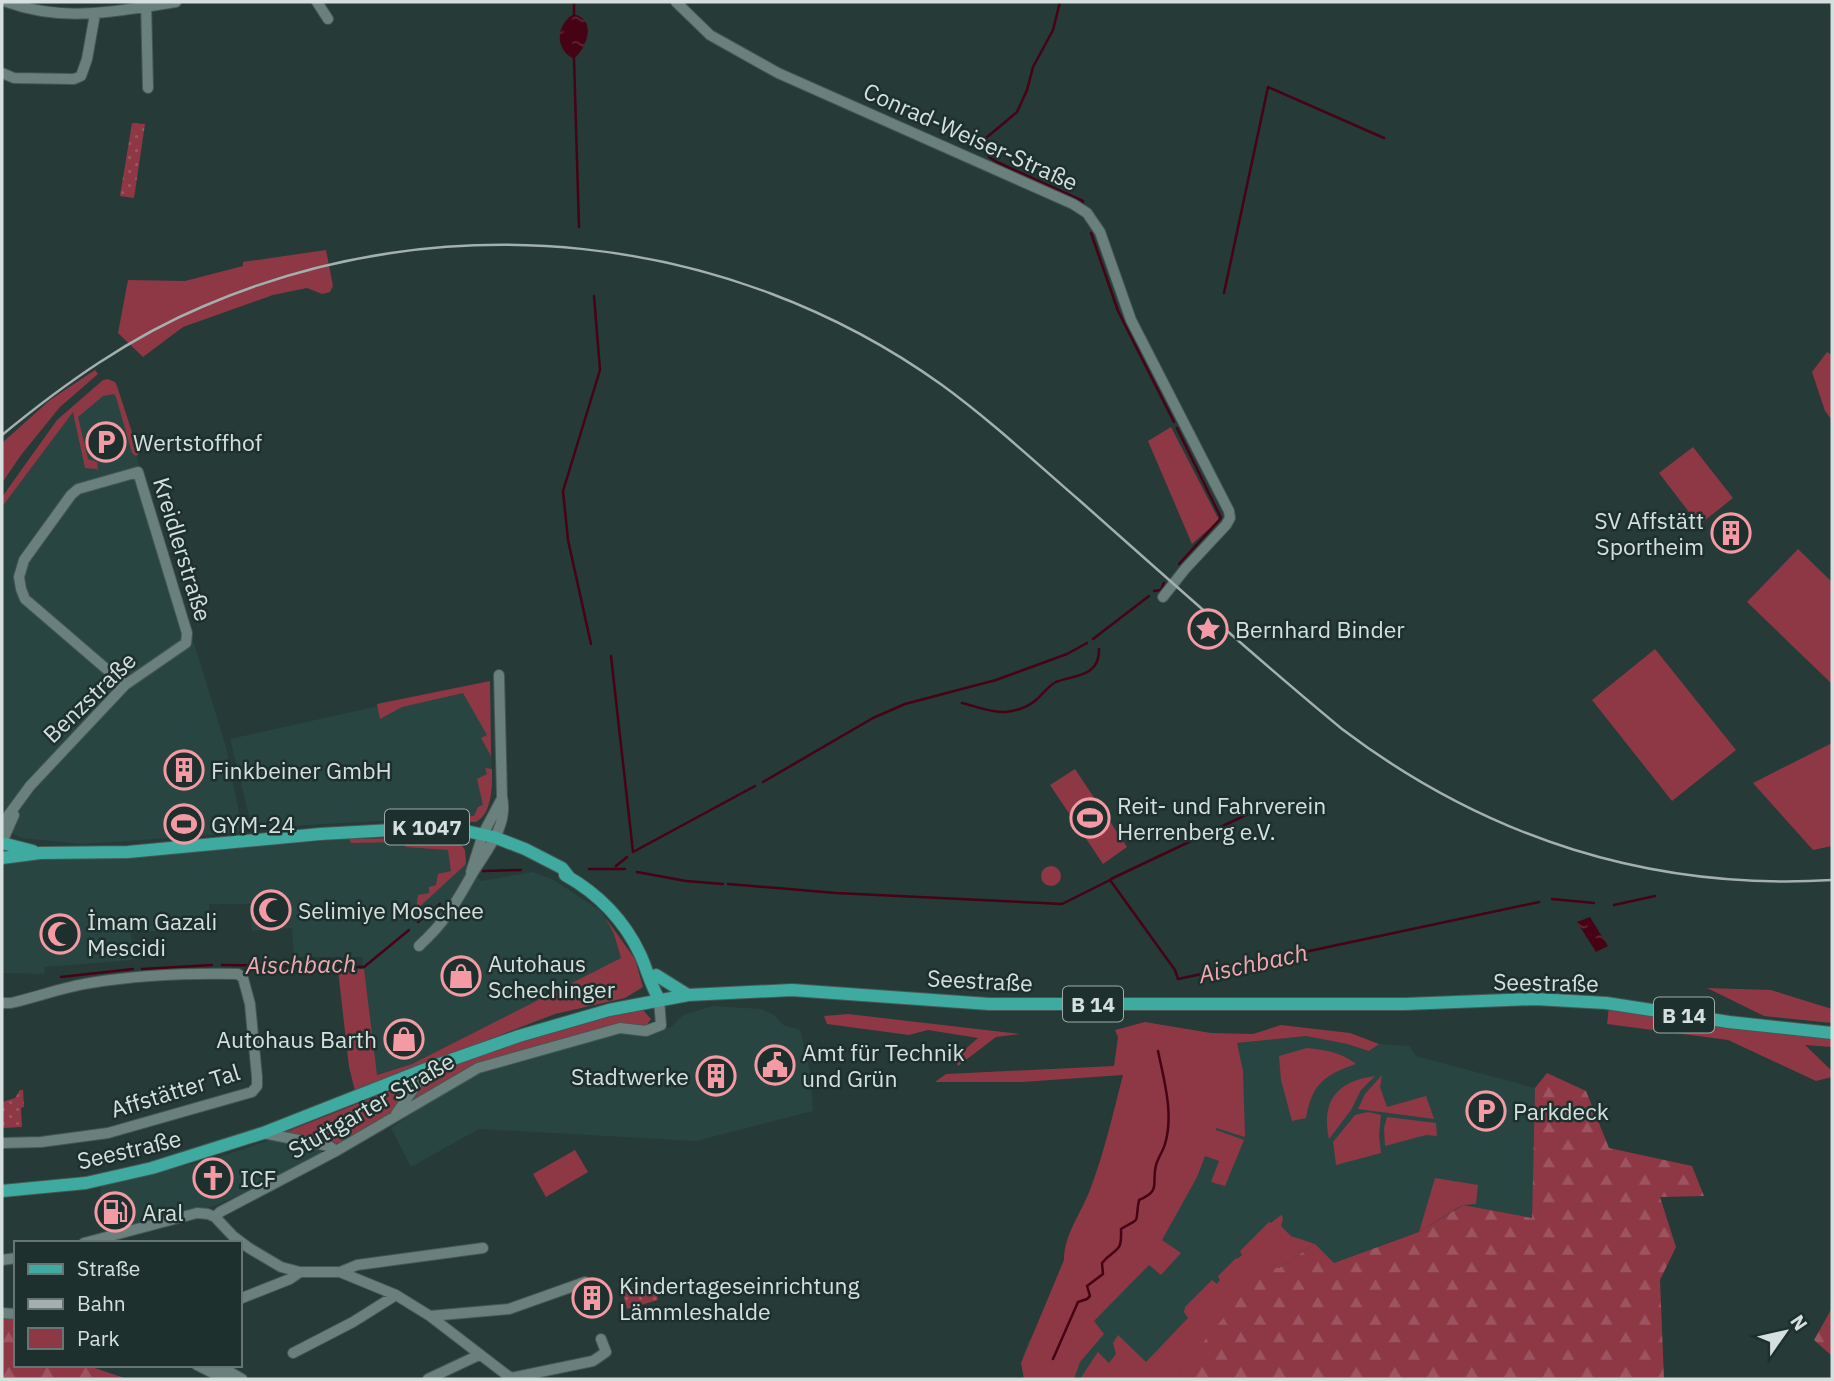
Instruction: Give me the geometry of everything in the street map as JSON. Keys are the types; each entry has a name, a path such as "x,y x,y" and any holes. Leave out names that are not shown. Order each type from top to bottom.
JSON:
{"main road":[{"name":"K 1047","path":"3,847 40,853 128,852 434,827 487,839 545,859 562,868 569,877 613,912 631,936 652,978 659,999"},
{"path":"635,1004 652,978 688,995"},
{"name":"Seestraße","path":"2,1191 86,1183 152,1168 263,1133 428,1068 550,1026 635,1004 688,995 792,990 989,1004 1405,1004 1535,999 1606,1003 1730,1022 1832,1033"}],"street":[{"path":"7,2 40,7 65,15 95,14 146,4 176,2"},
{"path":"317,2 328,19"},
{"name":"Conrad-Weiser-Straße","path":"676,2 710,35 778,73 1073,204 1087,213 1100,232 1131,320 1229,511 1230,518 1226,525 1163,597"},
{"path":"146,4 148,88"},
{"path":"2,74 14,78 74,79 81,76 87,60 95,14"},
{"name":"Kreidlerstraße","path":"125,685 25,599 19,577 24,560 78,489 138,472 188,638"},
{"name":"Benzstraße","path":"2,824 24,793 125,685 186,643 188,638"},
{"path":"419,946 450,914 471,875 471,867 502,820 504,806 499,675"},
{"name":"Benzstraße","path":"3,847 24,793"},
{"name":"Affstätter Tal","path":"2,1143 41,1142 108,1133 252,1092 257,1086 250,1004 243,978 238,974 164,975 103,981 6,1003"},
{"name":"Stuttgarter Straße","path":"215,1217 336,1151 478,1068 620,1028 646,1031 661,1025 659,999"},
{"path":"394,1117 428,1068"},
{"name":"Seestraße","path":"263,1133 329,1146 336,1151"},
{"path":"91,1241 197,1213 215,1217 240,1241"},
{"path":"242,1243 281,1267 300,1272 340,1272 396,1295 430,1316 511,1379 593,1361 606,1352 601,1339"},
{"path":"340,1272 357,1265 483,1248"},
{"path":"242,1298 290,1279 300,1272"},
{"path":"430,1316 509,1309 585,1282"},
{"path":"293,1353 353,1322 396,1295"},
{"path":"428,1379 479,1354"},
{"path":"201,1367 225,1379"},
{"path":"221,1367 242,1379"}],"shaded area":[{"path":"114,383 226,747 243,833 82,844 21,838 2,827 2,507 73,412"},
{"path":"490,681 492,786 487,811 476,822 415,819 252,828 230,739"},
{"path":"349,839 414,839 460,843 465,850 466,864 481,881 533,872 554,880 602,912 614,934 621,958 412,1064 376,1075 362,957 294,957 292,928 252,931 250,904 209,904 210,927 131,933 133,960 45,967 44,974 2,973 2,864 5,861 172,854"},
{"path":"713,1006 761,1009 774,1015 783,1025 800,1030 810,1071 813,1111 696,1141 479,1129 411,1167 391,1128 487,1069 623,1032 655,1032 671,1027 683,1015"},
{"path":"1306,1036 1369,1051 1379,1044 1409,1046 1416,1056 1535,1088 1532,1218 1463,1205 1419,1232 1334,1263 1315,1245 1279,1268 1181,1369 1179,1379 1024,1379 1021,1363 1028,1342 1237,1043"},
{"path":"276,1138 321,1147 323,1154 253,1190 211,1207 106,1232 100,1202 101,1186 216,1158"}],"green space":[{"path":"132,123 145,124 134,198 120,196"},
{"path":"326,250 333,286 330,292 322,294 307,288 273,295 183,327 143,357 118,333 128,280 185,281 243,266 243,262"},
{"path":"1827,352 1832,355 1832,420 1825,411 1812,372"},
{"path":"95,370 98,374 60,407 2,483 2,443 50,400"},
{"path":"108,379 117,386 139,454 136,456 132,453 116,397 114,394 103,396 78,417 88,459 97,462 98,471 85,468 73,412 2,507 2,497 57,420 103,380"},
{"path":"1171,427 1219,520 1192,544 1148,441"},
{"path":"1693,447 1733,498 1699,525 1659,473"},
{"path":"1798,549 1832,582 1832,684 1747,602"},
{"path":"1655,649 1736,750 1672,801 1592,700"},
{"path":"490,681 491,756 481,738 487,735 463,693 402,707 380,719 377,704"},
{"path":"1832,743 1832,846 1813,850 1753,783"},
{"path":"485,768 492,769 492,783 489,805 482,818 476,822 413,819 413,814 443,811 444,814 474,816 478,807 483,805 477,779 487,774"},
{"name":"Reit- und Fahrverein Herrenberg e.V.","path":"1075,769 1127,847 1103,864 1050,785"},
{"path":"349,839 419,839 460,843 465,850 466,864 416,910 418,895 429,893 429,887 436,885 438,874 451,871 448,850 406,847 403,842 351,843"},
{"path":"1051,866 1058,869 1061,876 1058,883 1051,886 1044,883 1041,876 1044,869"},
{"path":"605,917 635,959 643,987 625,998 555,1014 355,1091 349,1067 338,970 364,969 377,1075 412,1064 621,958 614,934"},
{"path":"1707,988 1771,990 1832,1009 1832,1023 1764,1016"},
{"path":"1609,1007 1832,1039 1832,1047 1805,1045 1832,1071 1832,1077 1816,1081 1728,1040 1607,1024"},
{"path":"642,1009 651,1019 646,1026 616,1024 492,1059 408,1103 427,1077 482,1054 547,1032"},
{"path":"848,1014 1020,1034 996,1037 958,1066 955,1058 978,1038 928,1030 909,1035 827,1024 824,1016"},
{"path":"1145,1022 1211,1033 1253,1034 1281,1025 1350,1033 1379,1044 1369,1051 1306,1036 1237,1043 1243,1071 1245,1137 1216,1128 1244,1140 1225,1186 1211,1182 1219,1161 1205,1156 1197,1177 1162,1240 1181,1253 1161,1275 1149,1265 1094,1321 1104,1334 1080,1362 1074,1379 1024,1379 1021,1363 1064,1260 1070,1233 1095,1176 1123,1075 1022,1082 935,1082 946,1074 1114,1066 1118,1037 1115,1030"},
{"path":"1307,1048 1339,1054 1356,1064 1321,1082 1312,1097 1306,1118 1292,1121 1281,1080 1279,1056"},
{"path":"1547,1073 1586,1091 1609,1148 1692,1166 1704,1196 1660,1197 1676,1247 1660,1280 1664,1379 1179,1379 1181,1369 1265,1268 1279,1268 1315,1244 1334,1263 1419,1232 1463,1205 1532,1218 1535,1088"},
{"path":"1382,1075 1380,1087 1387,1107 1426,1096 1434,1119 1358,1109 1365,1094"},
{"path":"1375,1076 1361,1090 1351,1110 1329,1139 1327,1114 1335,1095 1351,1083"},
{"path":"415,1081 389,1115 341,1142 335,1144 286,1132"},
{"path":"20,1090 23,1090 24,1107 21,1108 22,1127 2,1128 2,1102 15,1098"},
{"path":"1368,1112 1381,1115 1381,1153 1336,1165 1333,1142 1355,1115"},
{"path":"1387,1117 1436,1123 1437,1136 1426,1135 1385,1146 1384,1128"},
{"path":"575,1150 588,1172 546,1197 533,1174"},
{"path":"1435,1178 1478,1185 1476,1204 1462,1205 1419,1232"},
{"path":"1281,1215 1281,1226 1291,1236 1315,1244 1279,1268 1181,1369 1179,1379 1080,1379 1098,1352 1109,1363 1116,1354 1113,1343 1118,1335 1146,1362 1188,1318 1184,1312 1185,1307 1212,1280 1217,1284 1220,1280 1218,1276 1242,1255 1240,1251 1269,1222"},
{"path":"653,1281 658,1300 627,1309 622,1290"},
{"path":"1832,1308 1832,1356 1814,1340"},
{"path":"2,1315 13,1316 14,1319 14,1367 92,1367 127,1379 2,1379"}],"water":[{"path":"574,14 586,22 588,34 583,48 574,59 563,49 560,36 564,24"},
{"path":"1590,917 1608,946 1596,952 1577,922"}],"waterway":[{"path":"574,2 574,14"},
{"path":"1060,2 1053,30 1033,67 1017,112 986,138 984,145 989,157 997,162 1083,201 1082,204"},
{"path":"574,59 579,227"},
{"path":"1224,293 1268,87 1384,138"},
{"path":"1091,233 1118,311 1174,422"},
{"path":"591,644 568,540 563,491 600,370 594,296"},
{"path":"1177,428 1221,518 1179,564"},
{"path":"1154,591 1161,590 1164,583"},
{"path":"1093,639 1149,596"},
{"path":"763,782 873,718 905,704 996,680 1067,654 1087,643"},
{"path":"962,703 1000,712 1021,708 1033,702 1056,682 1091,670 1098,658 1099,649"},
{"path":"611,656 633,852 755,786"},
{"path":"1111,879 1250,813"},
{"path":"616,866 627,857"},
{"name":"Aischbach","path":"589,869 625,869"},
{"name":"Aischbach","path":"483,871 521,870"},
{"name":"Aischbach","path":"637,872 686,881 723,884"},
{"name":"Aischbach","path":"728,884 836,893 1062,904 1110,880 1175,970 1178,979 1539,902"},
{"path":"1614,905 1655,896"},
{"path":"1552,899 1594,903"},
{"name":"Aischbach","path":"418,922 440,904"},
{"name":"Aischbach","path":"222,965 364,967 409,930"},
{"name":"Aischbach","path":"142,969 212,965"},
{"name":"Aischbach","path":"61,977 133,969"},
{"path":"1053,1359 1078,1302 1090,1296 1087,1286 1103,1274 1102,1263 1119,1247 1121,1229 1135,1221 1139,1200 1153,1190 1156,1165 1165,1144 1169,1121 1158,1051"}],"railway":[{"path":"2,435 98,363 150,332 204,306 296,273 391,253 487,245 584,249 678,265 771,293 859,333 942,385 1012,441 1342,729 1397,767 1454,800 1513,828 1573,849 1635,866 1699,876 1765,881 1832,880"}],"place":[{"name":"Wertstoffhof","path":"106,442"},
{"name":"SV Affstätt Sportheim","path":"1731,533"},
{"name":"Bernhard Binder","path":"1208,629"},
{"name":"Finkbeiner GmbH","path":"184,770"},
{"name":"Reit- und Fahrverein Herrenberg e.V.","path":"1090,818"},
{"name":"GYM-24","path":"184,824"},
{"name":"Selimiye Moschee","path":"271,910"},
{"name":"İmam Gazali Mescidi","path":"60,934"},
{"name":"Autohaus Schechinger","path":"461,976"},
{"name":"Autohaus Barth","path":"404,1039"},
{"name":"Amt für Technik und Grün","path":"775,1065"},
{"name":"Stadtwerke","path":"716,1076"},
{"name":"Parkdeck","path":"1486,1111"},
{"name":"ICF","path":"213,1178"},
{"name":"Aral","path":"115,1212"},
{"name":"Kindertageseinrichtung Lämmleshalde","path":"592,1298"}]}
